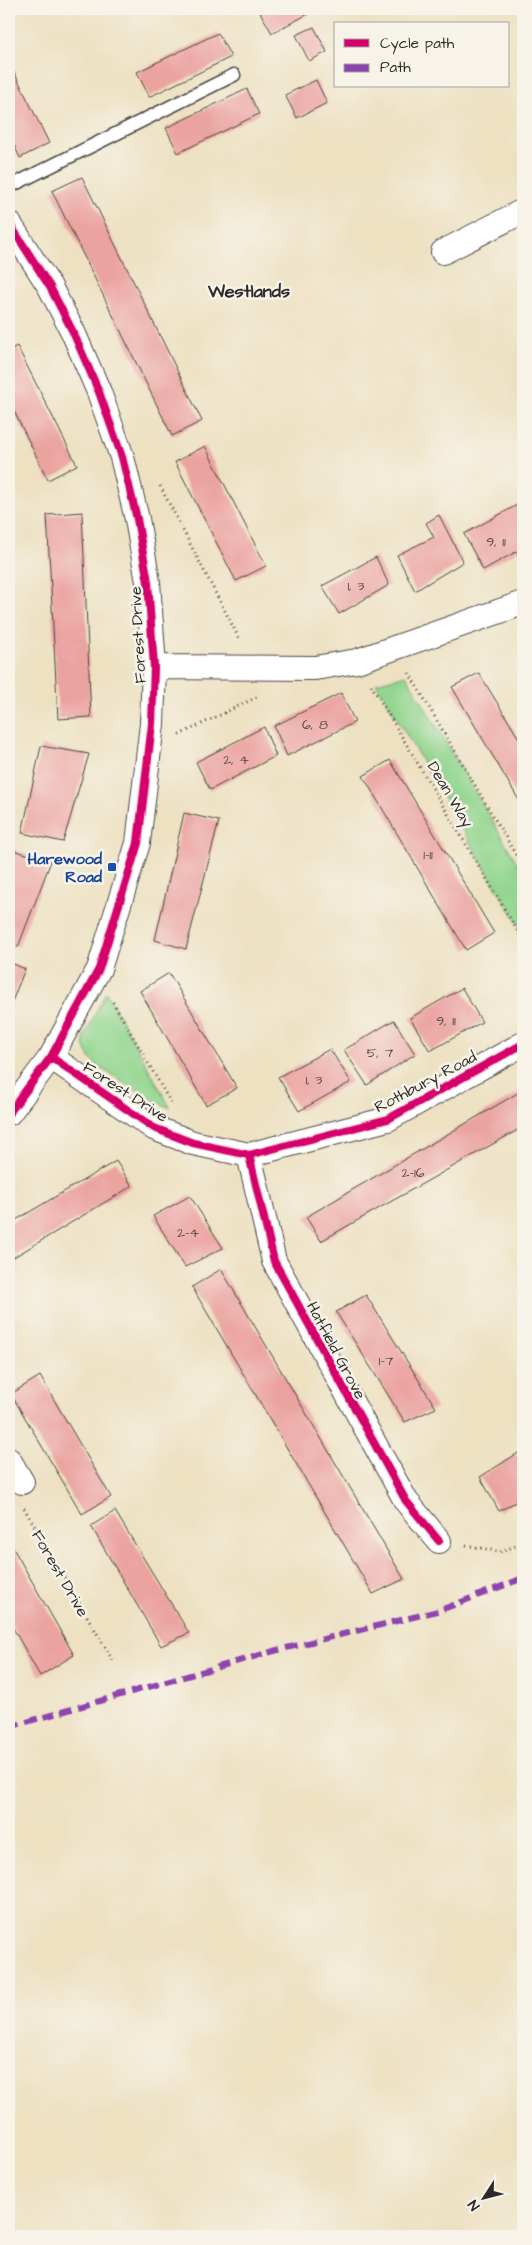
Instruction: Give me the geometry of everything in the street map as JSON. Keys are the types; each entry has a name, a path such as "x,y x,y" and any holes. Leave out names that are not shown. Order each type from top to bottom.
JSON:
{"street":[{"path":"442,252 523,211"},
{"name":"Forest Drive","path":"9,223 50,287 73,332 99,392 122,457 137,519 148,582 154,667 149,750 138,844 97,973 51,1057 9,1113"},
{"path":"154,667 316,668 357,661 523,603"},
{"name":"Rothbury Road","path":"249,1155 388,1119 523,1044"},
{"name":"Forest Drive","path":"51,1057 154,1128 193,1143 249,1155"},
{"name":"Hatfield Grove","path":"249,1155 274,1261 406,1502 440,1541"},
{"path":"9,1460 22,1482"}],"lane":[{"path":"9,187 234,75"}],"path":[{"path":"156,478 254,667"},
{"path":"149,750 263,694"},
{"path":"97,973 193,1143"},
{"path":"440,1541 500,1552 523,1543"}],"green space":[{"path":"406,675 523,873 523,932 376,683"},
{"path":"106,992 170,1107 162,1105 97,1066 87,1053 84,1046 84,1037"}],"building":[{"path":"258,9 318,9 272,33"},
{"path":"314,27 327,52 309,61 296,35"},
{"path":"218,33 231,57 149,97 137,72"},
{"path":"9,62 49,143 20,158 9,134"},
{"path":"316,80 327,103 297,118 285,95"},
{"path":"247,89 259,114 178,153 166,128"},
{"path":"82,177 202,421 172,436 52,191"},
{"path":"17,346 77,465 48,480 9,401 9,350"},
{"path":"205,446 266,566 236,581 175,462"},
{"path":"519,504 523,514 523,548 483,570 464,534"},
{"path":"82,512 91,717 58,719 47,515"},
{"path":"439,515 463,562 415,591 397,555 434,537 426,523"},
{"path":"376,557 389,585 339,614 322,586"},
{"path":"479,673 523,745 523,807 452,687"},
{"path":"341,693 355,722 287,756 274,726"},
{"path":"264,727 276,756 210,790 196,762"},
{"path":"41,746 89,754 63,842 22,833"},
{"path":"390,760 494,933 466,950 363,776"},
{"path":"184,813 219,821 186,949 155,940"},
{"path":"9,849 51,861 18,947 9,945"},
{"path":"9,962 25,969 9,1009"},
{"path":"169,973 237,1088 206,1105 140,991"},
{"path":"462,988 482,1022 430,1051 410,1018"},
{"path":"394,1020 415,1054 367,1085 344,1050"},
{"path":"330,1049 351,1082 299,1111 278,1077"},
{"path":"523,1090 523,1127 321,1241 306,1217"},
{"path":"116,1161 132,1186 9,1260 9,1224"},
{"path":"190,1196 223,1248 185,1267 153,1216"},
{"path":"221,1269 404,1579 373,1594 192,1287"},
{"path":"366,1295 436,1408 405,1422 336,1312"},
{"path":"40,1376 111,1497 82,1514 11,1394"},
{"path":"523,1450 523,1498 499,1511 480,1477"},
{"path":"115,1511 189,1633 161,1646 91,1526"},
{"path":"13,1548 74,1655 40,1676 9,1621 9,1550"}],"marked path":[{"path":"9,1727 274,1651 438,1611 523,1578"}],"cycle path":[{"path":"9,223 50,287 73,332 99,392 122,457 137,519 148,582 154,667 152,724 138,843 99,969 51,1057 9,1113"},
{"path":"51,1057 154,1128 193,1143 249,1155 388,1119 523,1044"},
{"path":"249,1155 274,1261 406,1501 439,1541"}],"place":[{"name":"Harewood Road","path":"112,867"}],"district":[{"name":"Westlands","path":"249,291"}]}
